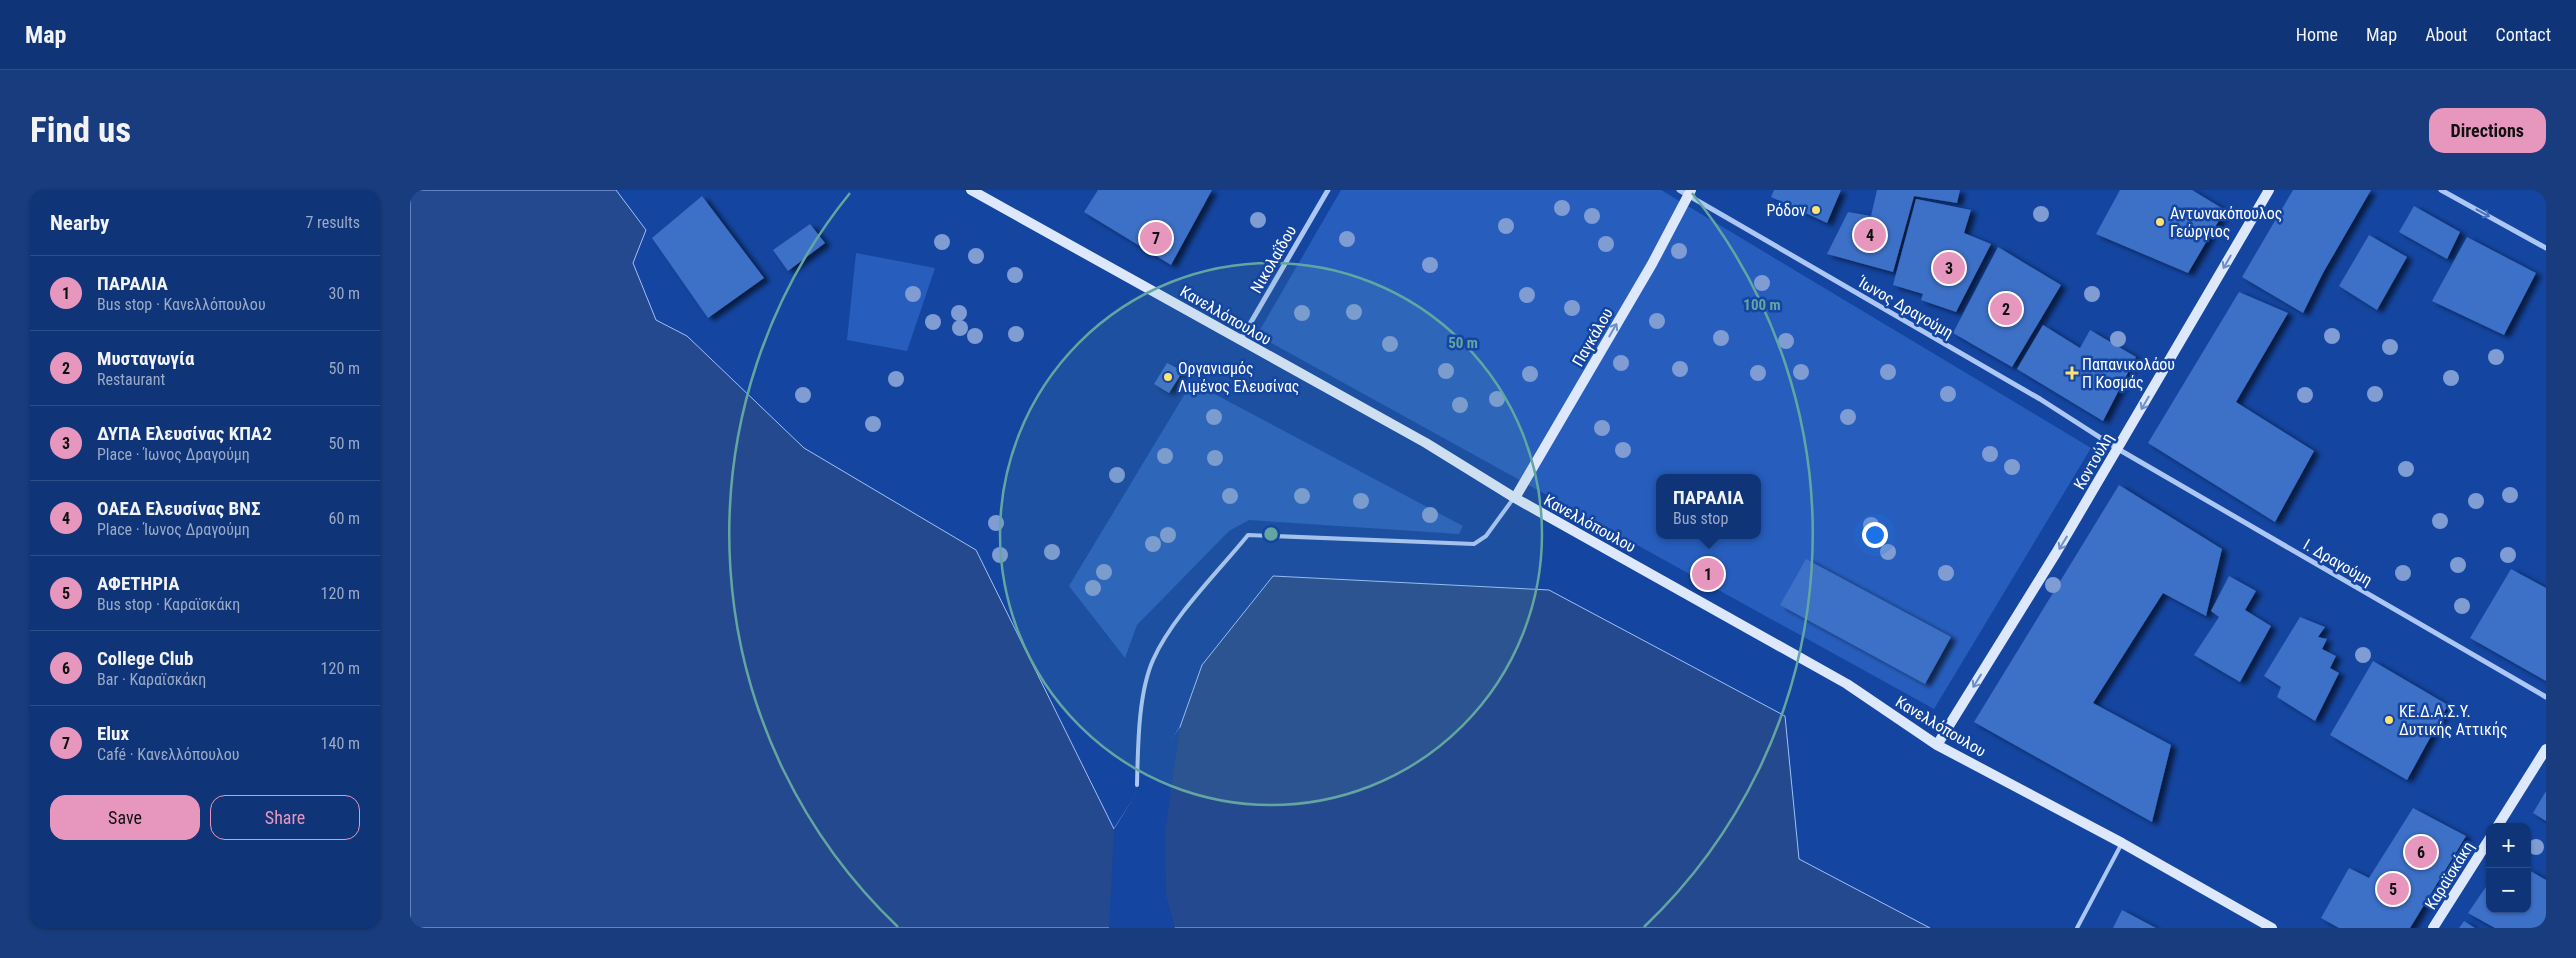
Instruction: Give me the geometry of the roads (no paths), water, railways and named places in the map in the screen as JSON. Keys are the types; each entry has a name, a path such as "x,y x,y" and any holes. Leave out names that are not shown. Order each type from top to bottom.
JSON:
{"main road":[{"name":"Κανελλόπουλου","path":"971,190 1426,443 1515,498 1847,684 1937,745 2122,844 2272,928"},
{"name":"Κοντούλη","path":"1937,745 2056,554 2269,190"},
{"name":"Παγκάλου","path":"1515,498 1652,264 1686,192"},
{"path":"2500,823 2546,749"},
{"name":"Καραϊσκάκη","path":"2433,928 2486,844"}],"street":[{"name":"Νικολαΐδου","path":"1240,341 1328,190"},
{"path":"2441,190 2546,248"},
{"name":"Ίωνος Δραγούμη","path":"1686,192 2040,400 2118,449"},
{"name":"Ι. Δραγούμη","path":"2118,449 2546,697"}],"lane":[{"path":"1137,784 1141,721 1152,661 1166,634 1248,535 1474,544 1486,536 1515,498"},
{"path":"2077,928 2122,844"}],"place":[{"name":"Ρόδον","path":"1816,210"},
{"name":"Αντωνακόπουλος Γεώργιος","path":"2160,222"},
{"name":"ΟΑΕΔ Ελευσίνας ΒΝΣ","path":"1870,235"},
{"name":"Elux","path":"1156,238"},
{"name":"ΔΥΠΑ Ελευσίνας ΚΠΑ2","path":"1949,268"},
{"name":"Μυσταγωγία","path":"2006,309"},
{"name":"Παπανικολάου Π Κοσμάς","path":"2072,373"},
{"name":"Οργανισμός Λιμένος Ελευσίνας","path":"1168,377"},
{"name":"ΠΑΡΑΛΙΑ","path":"1708,574"},
{"name":"ΚΕ.Δ.Α.Σ.Υ. Δυτικής Αττικής","path":"2389,720"},
{"name":"College Club","path":"2421,852"},
{"name":"ΑΦΕΤΗΡΙΑ","path":"2393,889"}]}
